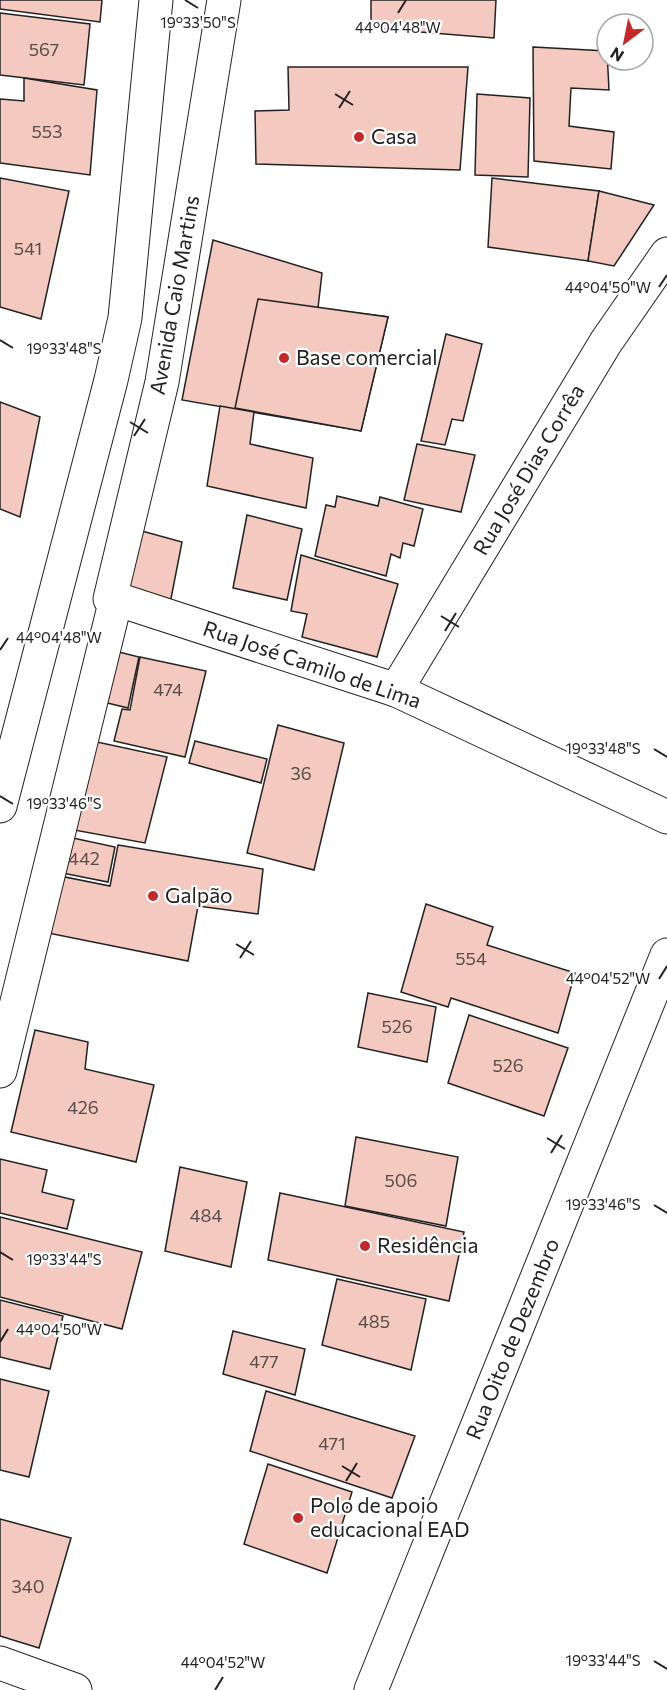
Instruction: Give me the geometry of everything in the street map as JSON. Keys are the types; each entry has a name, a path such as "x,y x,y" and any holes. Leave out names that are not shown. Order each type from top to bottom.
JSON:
{"street":[{"path":"0,806 111,380 125,318 156,0"},
{"name":"Avenida Caio Martins","path":"0,1071 116,599 110,599 162,382 224,0"},
{"name":"Rua José Dias Corrêa","path":"396,690 606,342 667,254"},
{"name":"Rua José Camilo de Lima","path":"116,599 396,690 667,817"},
{"name":"Rua Oito de Dezembro","path":"371,1690 659,1001 667,955"},
{"path":"0,1663 75,1690"}],"building":[{"path":"0,0 102,0 100,22 0,9"},
{"path":"371,0 496,0 494,38 371,28"},
{"path":"0,13 90,24 84,85 0,75"},
{"path":"533,47 595,50 595,72 608,72 609,90 571,88 569,126 614,132 611,169 534,161"},
{"name":"Casa","path":"288,67 468,67 460,170 256,164 255,111 289,110"},
{"path":"24,78 97,90 90,175 0,163 0,99 24,101"},
{"path":"477,94 530,98 528,177 475,175"},
{"path":"0,178 69,191 41,319 0,307"},
{"path":"492,178 599,191 588,261 488,247"},
{"path":"599,191 654,205 614,266 588,261"},
{"name":"Base comercial","path":"213,240 322,273 318,308 388,317 361,431 182,400"},
{"path":"258,299 388,317 361,431 235,408"},
{"path":"446,334 482,344 463,421 452,419 445,445 421,441"},
{"path":"0,402 40,417 20,517 0,509"},
{"path":"220,406 254,412 250,444 313,458 306,508 207,486"},
{"path":"417,444 475,455 461,512 404,500"},
{"path":"337,496 378,506 380,497 423,509 414,546 403,543 400,558 391,554 386,576 315,556 326,505 335,507"},
{"path":"247,515 302,529 287,600 233,588"},
{"path":"131,528 182,542 168,614 116,599"},
{"path":"301,555 398,584 377,657 302,637 307,614 291,611"},
{"path":"107,649 139,657 128,708 95,700"},
{"path":"140,657 206,671 185,757 114,741 122,709 130,710"},
{"path":"278,725 344,743 314,870 247,853"},
{"path":"83,739 167,757 145,843 63,828"},
{"path":"195,741 267,759 261,783 189,763"},
{"path":"59,835 115,847 108,882 52,871"},
{"name":"Galpão","path":"118,845 263,869 258,914 198,906 188,961 38,931 50,874 110,886"},
{"path":"426,904 493,927 487,945 575,973 558,1033 451,998 448,1007 401,992"},
{"path":"368,993 436,1007 427,1062 358,1047"},
{"path":"469,1015 568,1048 544,1116 448,1083"},
{"path":"35,1030 88,1042 85,1069 154,1085 136,1162 11,1132"},
{"name":"Residência","path":"356,1137 458,1157 446,1226 345,1206"},
{"path":"0,1159 47,1170 42,1192 74,1200 67,1229 0,1213"},
{"path":"180,1167 247,1182 231,1267 165,1251"},
{"name":"Residência","path":"280,1193 464,1232 449,1301 268,1260"},
{"path":"0,1217 142,1252 122,1329 0,1297"},
{"name":"Residência","path":"337,1279 426,1299 411,1370 322,1345"},
{"path":"0,1300 63,1316 50,1369 0,1357"},
{"path":"233,1331 305,1349 295,1395 223,1374"},
{"path":"0,1379 49,1391 29,1477 0,1470"},
{"path":"266,1391 415,1436 392,1498 250,1451"},
{"name":"Polo de apoio educacional EAD","path":"268,1464 352,1492 327,1573 244,1544"},
{"path":"0,1519 71,1538 39,1648 0,1636"}],"place":[{"name":"Casa","path":"359,137"},
{"name":"Base comercial","path":"284,358"},
{"name":"Galpão","path":"153,896"},
{"name":"Residência","path":"365,1246"},
{"name":"Polo de apoio educacional EAD","path":"298,1518"}]}
